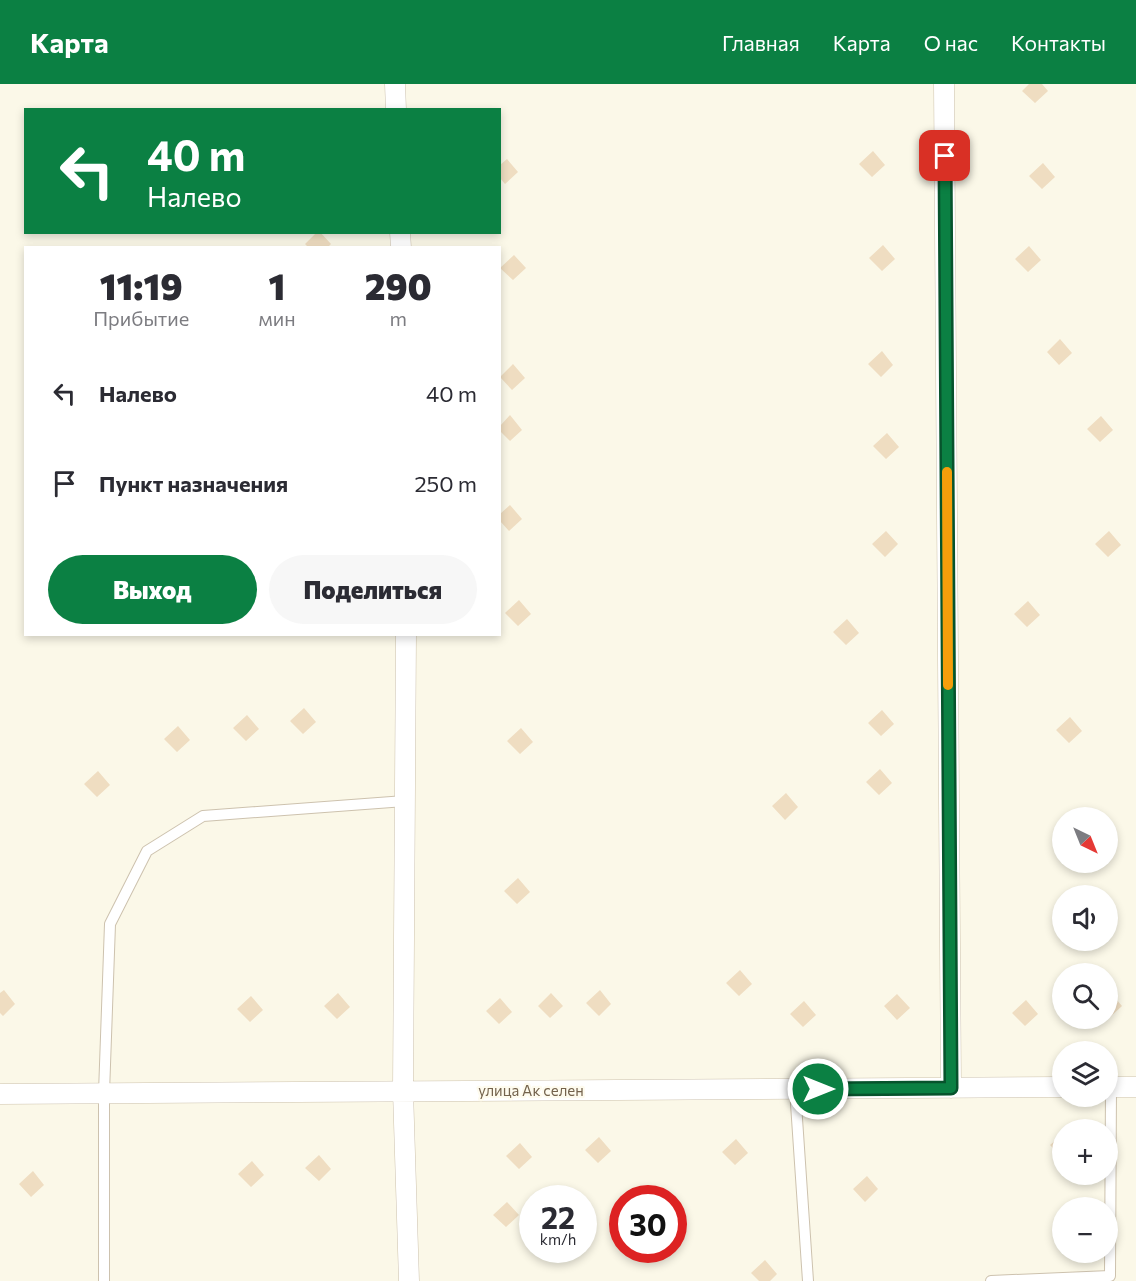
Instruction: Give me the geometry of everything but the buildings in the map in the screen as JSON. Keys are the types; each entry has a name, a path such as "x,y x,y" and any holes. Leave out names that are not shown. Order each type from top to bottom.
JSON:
{"street":[{"path":"395,84 396,108"},
{"path":"944,84 951,1088"},
{"path":"406,636 403,1091 409,1281"},
{"name":"улица Ак селен","path":"0,1094 1052,1087"},
{"path":"1118,1087 1136,1087"}],"lane":[{"path":"104,1281 104,1093 110,924 147,851 203,816 405,801"},
{"path":"795,1089 807,1281"},
{"path":"991,1281 1110,1276 1109,1107"}],"slow traffic":[{"path":"947,472 948,685"}],"route":[{"path":"818,1089 951,1088 945,156"}]}
